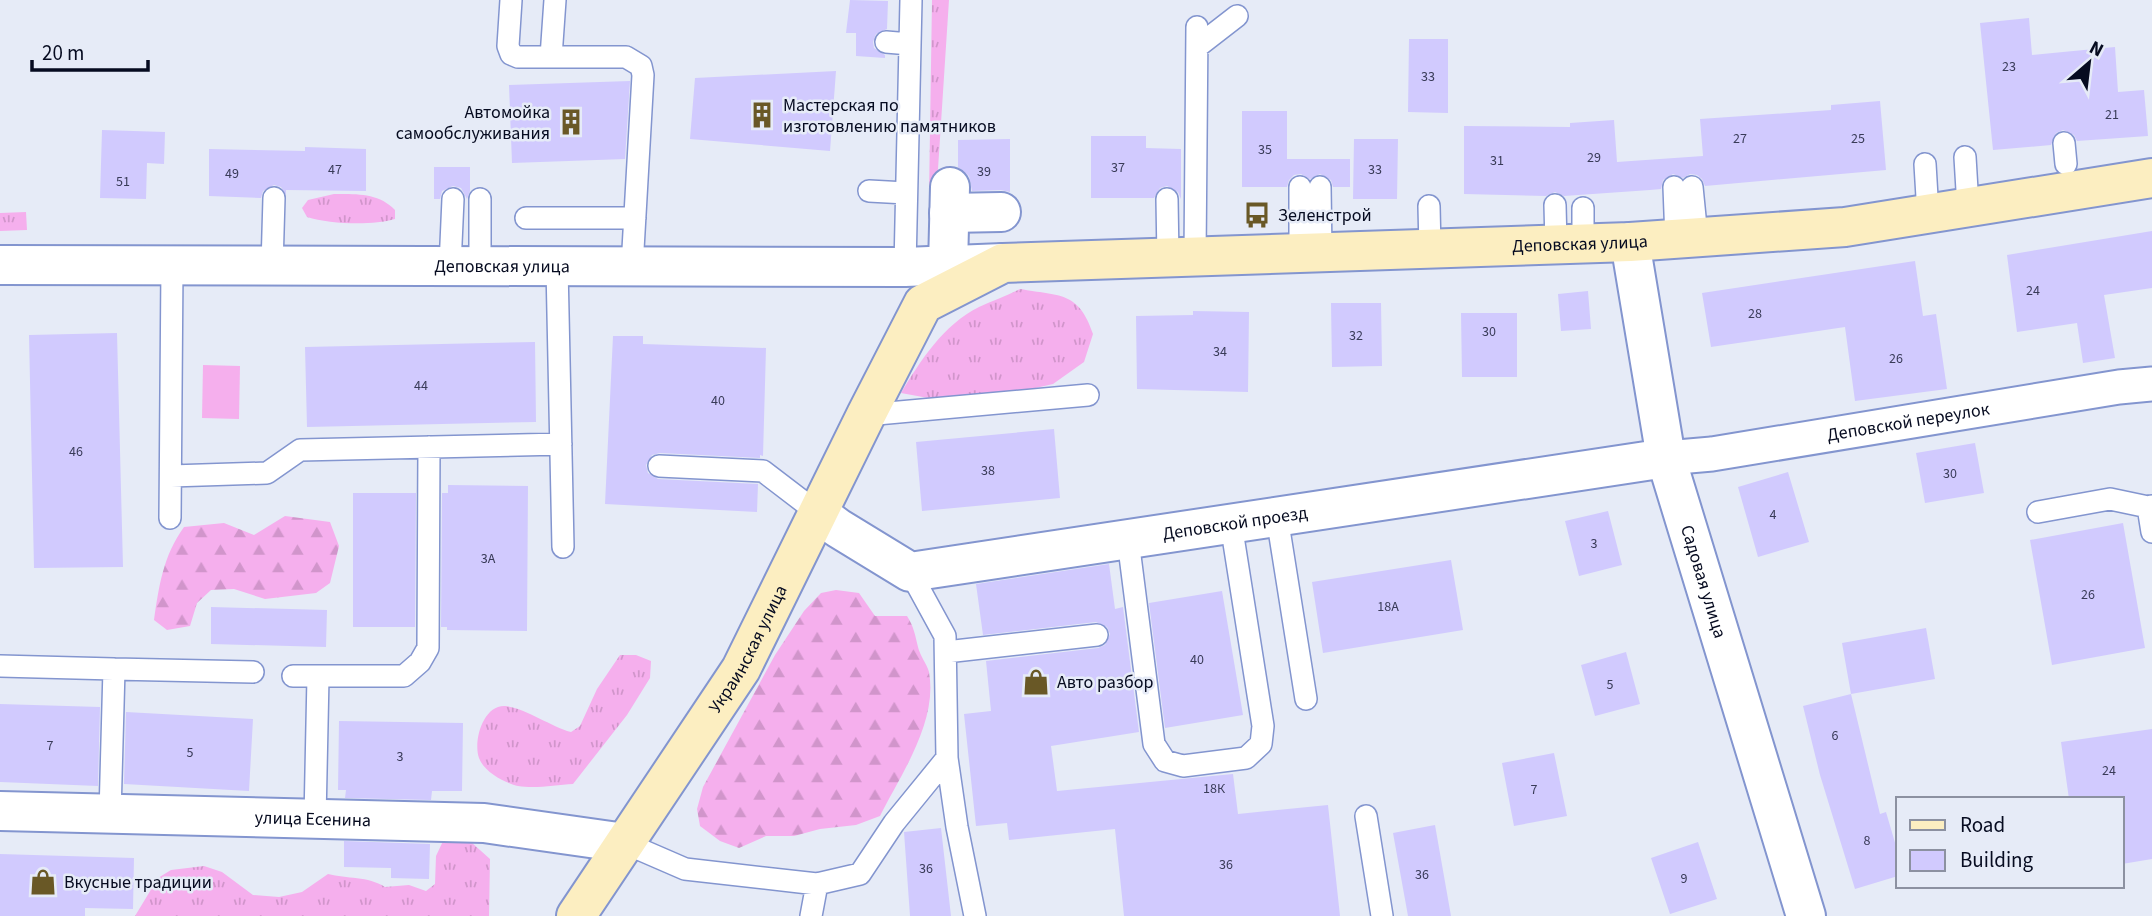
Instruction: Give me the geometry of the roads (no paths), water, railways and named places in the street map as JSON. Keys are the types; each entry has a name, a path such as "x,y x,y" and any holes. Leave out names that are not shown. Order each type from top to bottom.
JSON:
{"main road":[{"name":"Деповская улица","path":"923,304 1003,263 1430,249 1574,232 1630,242 1845,227 2152,178"},
{"name":"Украинская улица","path":"576,916 741,669 923,304"}],"street":[{"path":"948,266 949,200 1001,212"},
{"name":"Садовая улица","path":"1630,242 1666,458 1806,916"},
{"name":"Деповская улица","path":"0,265 905,267 1003,263"},
{"name":"Деповской переулок","path":"1666,458 1712,454 2119,387 2152,384"},
{"name":"Деповской проезд","path":"910,572 1666,458"},
{"path":"818,513 910,572"},
{"name":"улица Есенина","path":"0,811 484,823 625,843"}],"lane":[{"path":"511,0 508,46 511,54 518,57 626,57 641,66 643,75 632,267"},
{"path":"551,57 555,0"},
{"path":"911,0 905,267 923,304"},
{"path":"1181,257 1197,37 1237,16"},
{"path":"886,42 910,44"},
{"path":"1965,157 1968,207"},
{"path":"1924,164 1928,214"},
{"path":"1310,187 1310,253"},
{"path":"1683,187 1686,238"},
{"path":"869,191 906,193"},
{"path":"272,266 274,198"},
{"path":"453,199 465,266"},
{"path":"465,266 480,199"},
{"path":"1167,199 1181,257"},
{"path":"1555,205 1574,232"},
{"path":"1429,206 1430,249"},
{"path":"526,218 635,218"},
{"path":"170,518 172,266"},
{"path":"557,267 563,547"},
{"path":"866,415 1088,395"},
{"path":"171,476 267,473 300,450 561,444"},
{"path":"293,676 404,676 420,662 428,648 429,447"},
{"path":"659,466 762,471 818,513"},
{"path":"2038,512 2110,499 2150,507 2152,533"},
{"path":"1277,517 1306,699"},
{"path":"1128,540 1154,744 1165,761 1183,766 1246,758 1261,744 1263,726 1231,524"},
{"path":"910,572 945,636 947,758 957,827 975,916"},
{"path":"946,652 1097,635"},
{"path":"0,666 253,672"},
{"path":"110,814 114,669"},
{"path":"315,819 318,677"},
{"path":"625,843 685,869 817,884 860,874 894,823 947,758"},
{"path":"1366,816 1382,916"},
{"path":"811,916 817,884"}],"place":[{"name":"Мастерская по изготовлению памятников","path":"762,115"},
{"name":"Автомойка самообслуживания","path":"571,122"},
{"name":"Зеленстрой","path":"1257,215"},
{"name":"Авто разбор","path":"1036,682"},
{"name":"Вкусные традиции","path":"43,882"}]}
